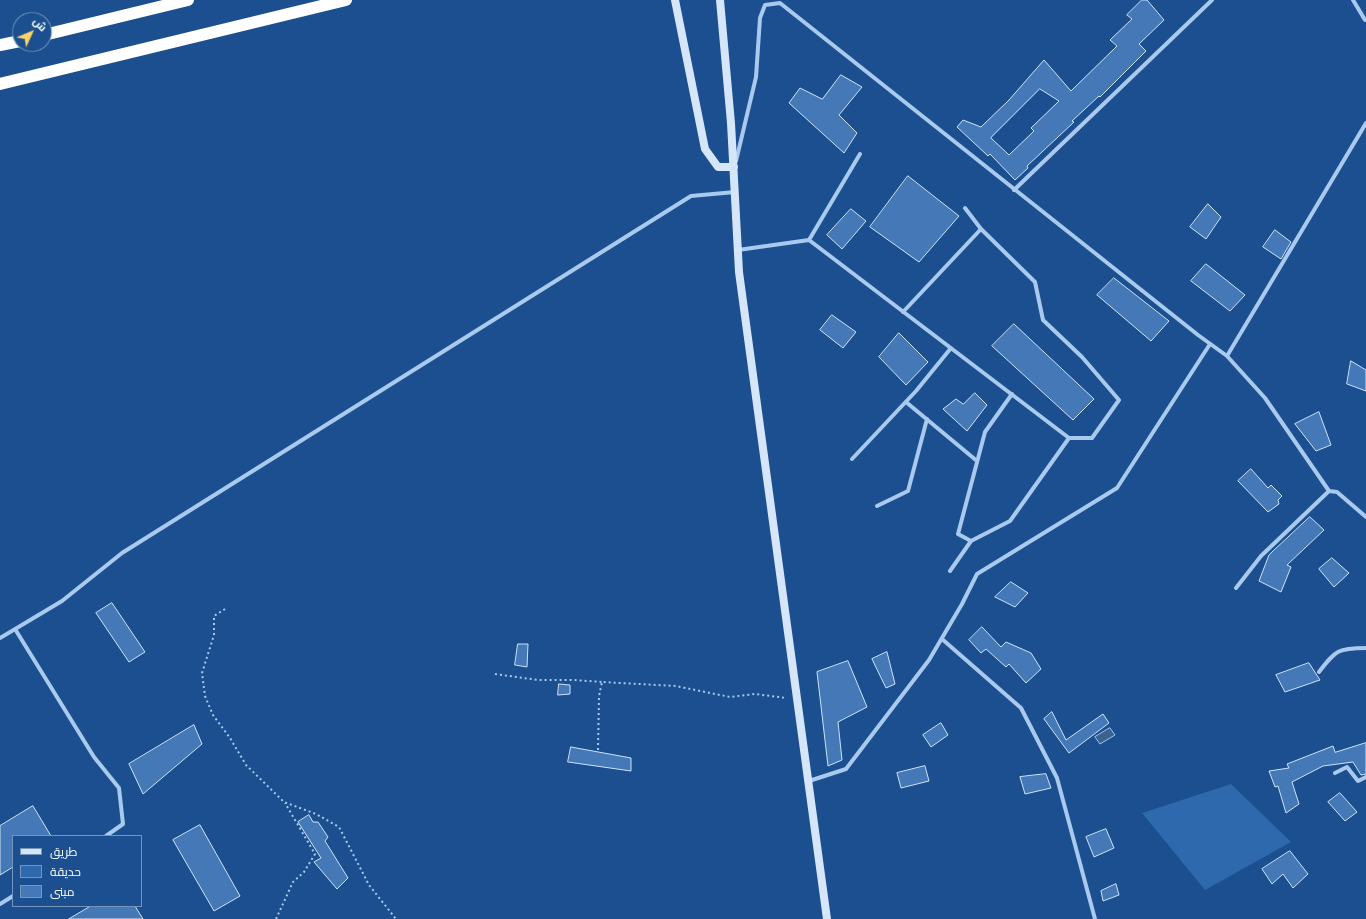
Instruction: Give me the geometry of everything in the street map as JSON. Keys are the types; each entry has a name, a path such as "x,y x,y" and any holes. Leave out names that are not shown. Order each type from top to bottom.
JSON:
{"highway":[{"path":"52,33 188,0"},
{"path":"0,84 346,0"},
{"path":"0,46 12,43"}],"main road":[{"path":"675,0 705,149 718,167 734,167"},
{"path":"720,0 734,167 739,272 798,698 826,919"}],"street":[{"path":"1014,190 1212,0"},
{"path":"1353,0 1365,18 1366,25"},
{"path":"734,167 756,77 760,18 765,6 780,3 1014,190 1227,356 1265,398 1329,491 1337,492 1366,517"},
{"path":"1227,356 1366,123"},
{"path":"809,240 860,154"},
{"path":"0,638 62,601 122,553 691,196 735,192"},
{"path":"738,250 809,240 1069,438 1092,438 1119,400 1082,357 1043,320 1035,282 981,229 964,208"},
{"path":"904,312 981,229"},
{"path":"809,781 846,769 929,660 977,574 1117,488 1210,344"},
{"path":"852,459 906,402 951,348"},
{"path":"971,541 958,534 985,432 1012,394"},
{"path":"906,402 978,462"},
{"path":"877,506 908,491 927,419"},
{"path":"950,571 971,541 1010,521 1069,438"},
{"path":"1236,588 1261,556 1329,491"},
{"path":"15,629 94,757 119,788 123,824 107,835"},
{"path":"942,639 1021,708 1057,778 1095,919"},
{"path":"1319,672 1334,653 1350,648 1366,648"},
{"path":"1335,773 1347,767 1358,781 1366,777"},
{"path":"0,904 12,897"}],"path":[{"path":"225,608 214,616 214,635 202,673 205,696 213,715 230,738 246,764 284,802 315,854 304,872 293,882 276,919"},
{"path":"495,674 538,680 574,680 676,686 730,696 755,694 798,698"},
{"path":"598,750 599,696 602,682"},
{"path":"284,802 316,814 339,827 368,885 396,919"}],"green space":[{"path":"1231,784 1291,842 1205,890 1142,813"}],"shaded area":[{"path":"1110,728 1115,735 1100,744 1095,737"}],"building":[{"path":"1142,0 1147,0 1164,20 1139,44 1146,51 1100,97 1099,96 1072,121 1074,122 1027,166 1028,168 1015,180 990,154 988,156 957,127 963,120 981,127 1009,100 1044,60 1071,91 1117,46 1110,40 1132,19 1127,15","holes":["1040,89 1059,101 1031,128 1034,131 1009,155 991,138"]},
{"path":"841,75 862,87 839,115 857,133 844,153 789,103 800,88 822,99"},
{"path":"908,176 959,216 919,262 870,227"},
{"path":"1208,204 1221,217 1206,239 1190,227"},
{"path":"851,209 866,221 842,249 827,235"},
{"path":"1275,230 1291,242 1281,259 1263,247"},
{"path":"1206,264 1245,295 1230,311 1191,281"},
{"path":"1114,278 1169,321 1151,341 1097,295"},
{"path":"832,315 856,332 843,348 820,330"},
{"path":"1014,324 1094,399 1073,420 992,346"},
{"path":"899,333 928,362 906,385 879,357"},
{"path":"1351,361 1366,370 1366,391 1347,384"},
{"path":"975,393 987,405 967,431 943,409 956,399 963,404"},
{"path":"1319,412 1331,445 1316,451 1295,424"},
{"path":"1251,469 1268,488 1271,485 1282,496 1278,500 1279,504 1268,512 1238,481"},
{"path":"1310,517 1324,530 1287,565 1291,567 1281,592 1259,581 1269,555"},
{"path":"1332,558 1349,573 1334,587 1319,569"},
{"path":"1011,582 1028,593 1015,607 995,597"},
{"path":"112,603 145,652 129,662 96,613"},
{"path":"982,627 1001,647 1006,642 1031,653 1041,669 1026,683 1009,664 1006,667 986,649 981,653 969,640"},
{"path":"518,644 528,644 527,667 515,665"},
{"path":"887,652 895,684 886,688 872,659"},
{"path":"848,661 867,707 838,722 842,760 828,766 817,672"},
{"path":"1309,663 1320,680 1285,692 1276,675"},
{"path":"559,684 570,685 570,694 558,695"},
{"path":"1052,712 1066,740 1103,714 1109,723 1069,753 1044,719"},
{"path":"941,723 948,735 931,747 923,735"},
{"path":"194,725 202,744 143,794 129,764"},
{"path":"1366,743 1366,774 1361,775 1353,762 1323,766 1292,782 1299,804 1286,813 1278,786 1275,787 1269,771 1289,768 1287,764 1333,746 1335,752"},
{"path":"571,747 631,758 631,771 568,762"},
{"path":"925,766 929,781 901,788 897,773"},
{"path":"1046,774 1051,788 1025,794 1020,777"},
{"path":"1340,793 1357,812 1345,821 1328,802"},
{"path":"33,806 50,835 12,835 12,868 0,875 0,826"},
{"path":"309,815 313,822 318,822 328,837 325,841 348,878 337,889 314,862 321,858 298,822"},
{"path":"200,825 240,896 214,911 173,840"},
{"path":"1106,829 1114,848 1094,857 1086,837"},
{"path":"1290,851 1308,874 1293,888 1283,874 1272,884 1262,869"},
{"path":"1116,884 1119,895 1103,901 1101,891"},
{"path":"89,907 136,907 143,919 69,919"}]}
